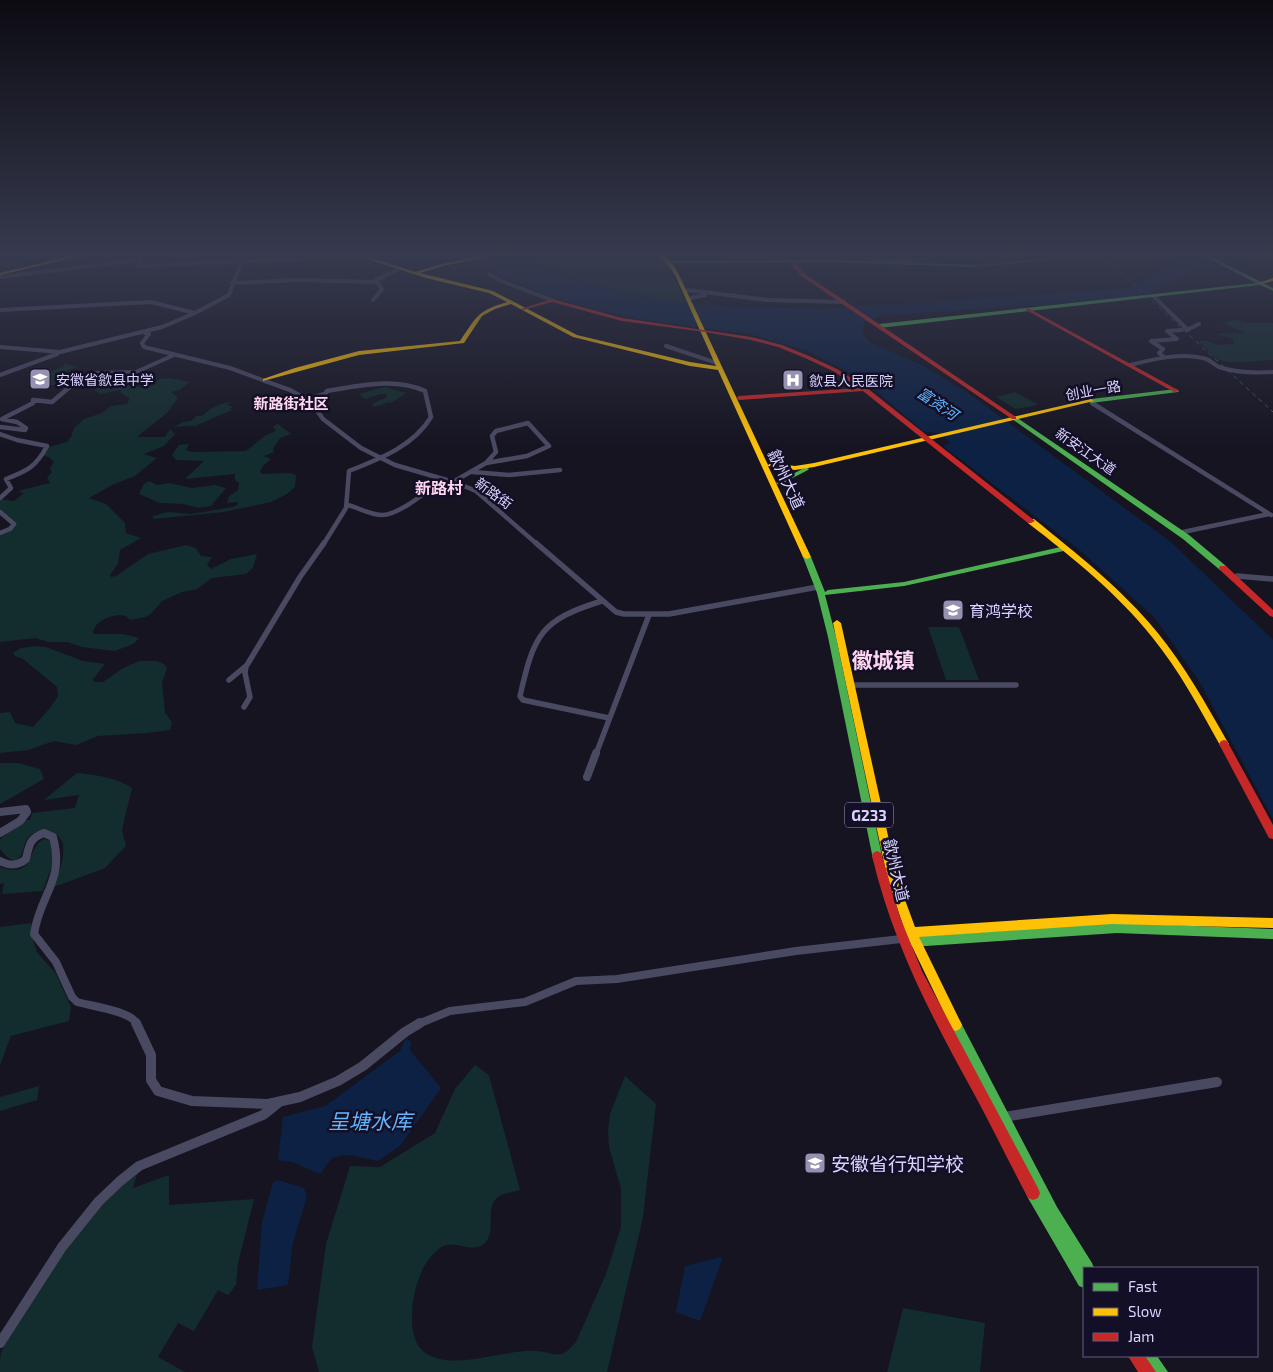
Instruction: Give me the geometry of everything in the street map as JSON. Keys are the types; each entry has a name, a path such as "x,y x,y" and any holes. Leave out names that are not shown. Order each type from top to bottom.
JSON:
{"main road":[{"path":"265,380 297,369 355,354 462,342 466,339 478,319"},
{"path":"542,319 575,336 690,364 718,365"},
{"path":"622,319 705,330 756,340 803,354 841,373 865,389 1065,548 1126,603 1160,643 1211,721 1273,835"},
{"name":"G233","path":"700,319 705,330"},
{"name":"新安江大道","path":"870,319 1193,542 1273,614"},
{"path":"878,324 925,319"},
{"path":"1048,319 1177,392"},
{"name":"歙州大道","path":"705,330 718,365 803,548 818,587 832,637 882,881 901,938 955,1048 1044,1214 1083,1279"},
{"name":"歙州大道","path":"705,330 771,465 816,562 828,593 851,685 893,881 914,942 1052,1212 1086,1267"},
{"path":"739,398 865,389"},
{"name":"创业一路","path":"1016,419 1085,402 1177,392"},
{"name":"创业一路","path":"1016,419 1092,403 1177,392"},
{"name":"新安江大道","path":"1016,419 1183,532 1210,552 1273,609"},
{"path":"779,483 810,468 1016,419"},
{"path":"771,465 799,468 928,440"},
{"path":"828,593 904,584 1065,548"},
{"path":"901,938 910,932 1112,919 1273,923"},
{"path":"901,938 914,942 1117,928 1273,934"},
{"path":"1137,1357 1148,1372"},
{"path":"1149,1357 1160,1372"}],"street":[{"path":"0,375 60,352 145,333 180,319"},
{"path":"1175,319 1186,330"},
{"path":"1164,357 1159,353 1163,349 1151,341 1177,339 1167,331 1186,330 1199,324"},
{"name":"新路街","path":"145,333 149,334 142,343 143,346 230,368 265,380 308,399 323,419 360,448 401,468 444,479 476,491 610,608 620,613 669,614 818,587"},
{"path":"666,346 718,365"},
{"path":"0,347 60,352"},
{"path":"0,427 25,430 26,428 17,422 2,419 28,407 34,402 33,400 54,402 72,385 94,373 136,372 174,355"},
{"path":"1130,365 1164,357 1209,360 1218,367 1243,372 1273,372"},
{"path":"229,680 246,665 300,577 335,527 347,506 349,471 397,449 427,425 431,417 426,391 414,386 374,383 327,391 325,394 308,399"},
{"path":"1092,403 1272,514"},
{"path":"453,482 485,463 496,452 492,436 496,431 528,423 549,446 527,456 485,463"},
{"path":"0,434 16,440 47,446 29,470 6,479 11,488 0,498"},
{"path":"470,472 509,475 560,470"},
{"path":"347,506 386,514 404,505 444,479"},
{"path":"0,512 14,524 10,529 0,533"},
{"path":"1183,532 1262,514 1272,514"},
{"path":"1237,576 1273,579"},
{"path":"602,601 565,615 542,630 529,655 520,696 523,700 609,718"},
{"path":"587,777 649,615"},
{"path":"244,707 250,697 245,673 246,665"},
{"path":"851,685 1016,685"},
{"path":"0,812 26,809 27,812 20,821 0,833"},
{"path":"0,861 8,865 20,864 26,859 27,846 33,838 44,833 52,837 57,848 58,866 34,934 56,962 72,997 77,1002 127,1015 137,1022 151,1055 151,1080 158,1091 200,1102 257,1105 278,1103 313,1093 363,1066 405,1032 424,1021 450,1011 525,1002 559,986 576,982 617,979 901,938"},
{"path":"1003,1117 1217,1082"},
{"path":"0,1342 69,1239 110,1190 124,1177 139,1166 263,1115 278,1103"}],"green space":[{"path":"1236,320 1245,323 1273,323 1273,360 1238,362 1220,360 1199,341 1207,341 1218,345 1234,344 1233,338 1214,334 1245,333 1223,323"},
{"path":"66,364 77,367 61,373 73,376 52,386 37,377 64,366"},
{"path":"169,378 189,382 181,389 171,392 178,398 167,413 138,437 165,437 170,429 175,434 164,446 144,454 157,458 135,476 112,485 89,498 106,504 125,523 126,533 141,538 120,550 118,564 110,575 111,577 116,576 148,554 186,545 196,548 201,556 212,557 207,565 211,569 231,559 257,554 253,568 246,574 212,578 197,589 182,592 162,601 151,614 145,617 130,620 126,616 121,615 101,621 94,629 93,634 123,634 139,638 133,644 115,651 82,647 67,642 48,642 36,638 0,642 0,534 14,527 9,518 0,509 0,499 14,501 24,493 19,492 21,490 50,483 47,478 52,472 50,468 54,462 49,457 43,456 48,447 67,442 74,428 84,419 102,413 111,406 127,404 130,398 122,394 120,390 101,394 94,390 96,388 88,385 91,383 108,387 120,383 147,389 159,379"},
{"path":"384,387 406,393 391,403 374,407 372,404 387,397 387,394 380,394 365,399 359,394"},
{"path":"1015,392 1037,405 1016,409 996,397"},
{"path":"231,402 227,405 233,407 230,409 232,410 195,426 173,427 183,422 191,421 196,416 202,416 212,408"},
{"path":"278,424 291,434 280,438 273,449 274,452 264,456 271,459 263,466 260,472 262,474 290,473 296,475 295,487 287,494 271,502 224,512 154,519 152,516 168,512 191,514 233,507 238,504 238,502 227,503 229,496 238,490 239,483 235,480 235,474 185,479 204,461 176,460 172,455 179,445 189,444 186,450 192,452 246,451 266,435 276,431 273,426"},
{"path":"149,481 157,485 169,483 192,488 215,485 226,488 211,506 198,508 183,504 160,503 139,494 144,484"},
{"path":"928,627 959,627 979,680 946,680"},
{"path":"46,647 83,661 105,664 93,679 94,682 103,682 123,668 139,661 157,661 164,664 167,668 162,683 165,713 172,722 170,730 98,736 76,745 54,741 28,750 0,753 0,713 10,712 15,723 33,727 58,696 57,687 13,653 21,648"},
{"path":"0,763 19,763 40,769 44,779 0,804"},
{"path":"77,773 112,779 132,788 122,830 126,846 105,868 54,887 63,856 62,841 58,836 45,832 33,834 26,841 21,855 15,861 8,858 0,849 0,839 25,820 30,820 32,813 75,808 79,795 44,800"},
{"path":"44,839 51,841 53,863 43,891 2,894 4,883 0,884 0,867 11,870 20,869 25,866 38,843"},
{"path":"31,923 37,952 56,974 71,1007 69,1021 11,1036 0,1065 0,927"},
{"path":"475,1065 489,1075 520,1190 500,1196 494,1202 490,1235 482,1245 471,1248 450,1245 439,1249 433,1254 421,1272 414,1294 412,1316 413,1331 417,1344 421,1350 438,1359 466,1360 524,1351 562,1354 576,1342 606,1274 621,1227 621,1189 609,1147 608,1130 610,1114 625,1076 656,1104 643,1217 607,1372 319,1372 312,1347 326,1244 350,1166 380,1167 435,1133 455,1089"},
{"path":"39,1086 37,1100 0,1111 0,1097"},
{"path":"137,1175 133,1188 169,1175 169,1205 254,1199 238,1263 236,1285 228,1295 218,1290 194,1331 178,1323 158,1357 185,1372 0,1372 1,1353 6,1342 61,1255 105,1201 121,1186"},
{"path":"903,1308 985,1323 980,1372 887,1372"}],"water":[{"name":"富资河","path":"639,319 873,319 864,322 863,331 871,343 922,365 965,391 1171,542 1273,640 1273,819 1199,681 1155,618 1082,552 943,446 951,443 940,434 923,431 862,379 808,351 749,334"},
{"name":"呈塘水库","path":"406,1038 411,1042 410,1050 441,1088 400,1146 378,1161 350,1155 338,1156 329,1161 320,1174 292,1162 278,1160 283,1117 325,1106 400,1051"},
{"path":"278,1180 304,1188 307,1197 293,1242 288,1285 257,1290 262,1222 273,1182"},
{"path":"721,1257 722,1260 700,1321 676,1312 685,1266"}],"railway":[{"path":"1172,319 1273,412"}],"traffic: fast":[{"path":"879,326 942,319"},
{"path":"1091,401 1176,391"},
{"path":"1014,418 1186,537 1223,568"},
{"path":"779,483 806,469"},
{"path":"828,593 904,584 1065,548"},
{"path":"807,557 821,593 832,637 877,856"},
{"path":"911,942 1117,928 1273,934"},
{"path":"956,1025 1052,1212 1086,1267"},
{"path":"1033,1193 1083,1279"},
{"path":"1149,1357 1160,1372"}],"traffic: slow":[{"path":"265,380 297,369 359,353 462,342 477,319"},
{"path":"543,319 575,336 690,364 719,368"},
{"path":"697,319 807,557"},
{"path":"771,465 795,468 814,465 1091,401"},
{"path":"1031,521 1075,556 1142,620 1176,664 1224,744"},
{"path":"837,623 893,881 921,954 956,1025"},
{"path":"906,933 1112,919 1273,923"}],"traffic: jam":[{"path":"622,319 703,331"},
{"path":"868,319 1014,418"},
{"path":"1046,319 1176,391"},
{"path":"707,331 780,346 835,370 885,404 1031,521"},
{"path":"739,398 865,389"},
{"path":"1223,568 1273,614"},
{"path":"1224,744 1273,835"},
{"path":"877,856 884,887 894,917 918,975 1033,1193"},
{"path":"1137,1357 1148,1372"}],"place":[{"name":"安徽省歙县中学","path":"40,379"},
{"name":"歙县人民医院","path":"793,380"},
{"name":"育鸿学校","path":"953,610"},
{"name":"安徽省行知学校","path":"815,1163"}],"district":[{"name":"新路街社区","path":"291,403"},
{"name":"新路村","path":"439,487"},
{"name":"徽城镇","path":"883,659"}]}
